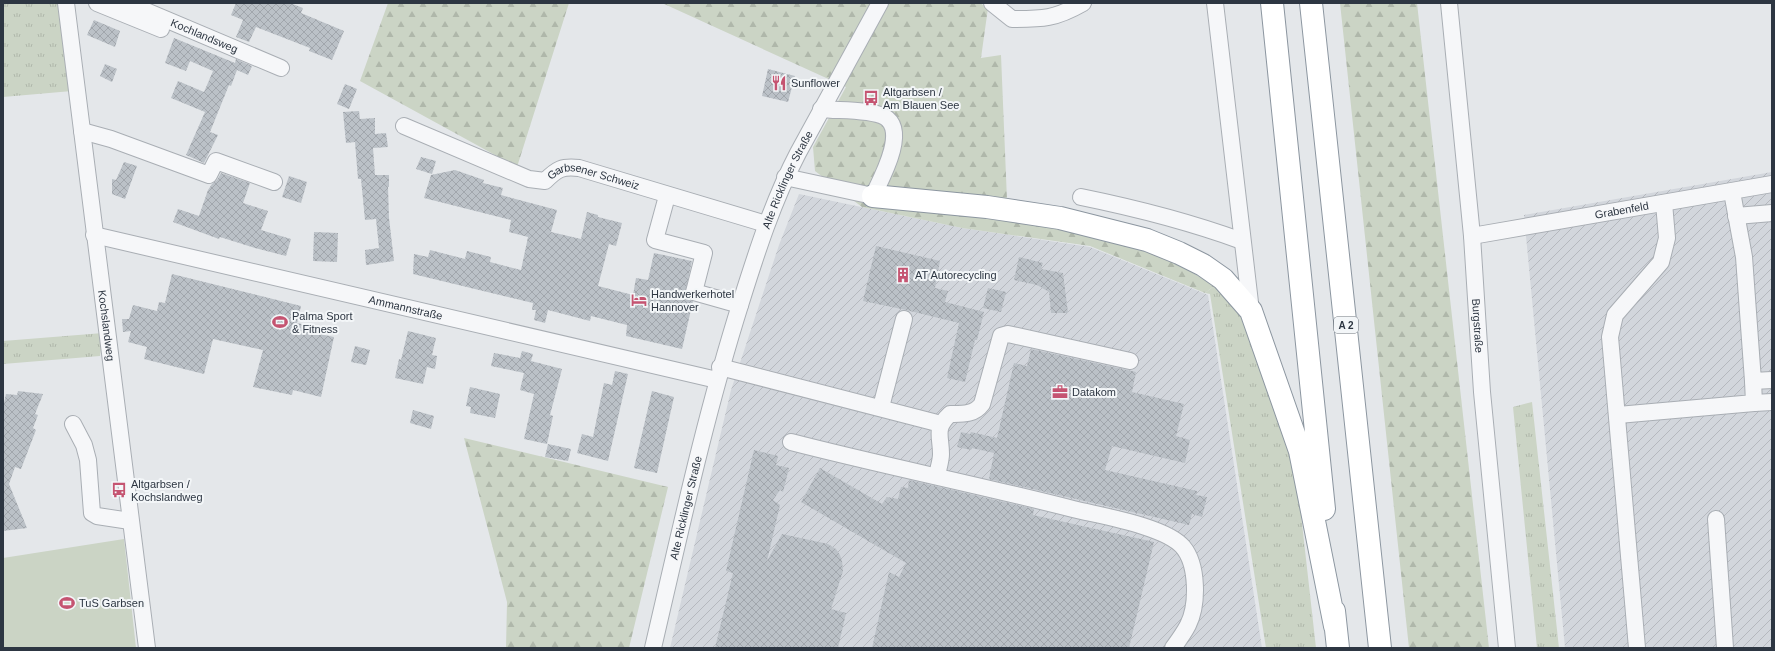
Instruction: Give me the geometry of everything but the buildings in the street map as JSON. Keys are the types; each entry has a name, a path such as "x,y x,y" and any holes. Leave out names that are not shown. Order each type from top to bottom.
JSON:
{"highway":[{"path":"1272,3 1338,648"},
{"name":"A 2","path":"1311,3 1380,648"},
{"path":"873,196 987,207 1060,218 1147,240 1179,253 1214,272 1227,283 1251,311 1300,451 1335,626"}],"street":[{"name":"Kochslandweg","path":"66,3 147,648"},
{"path":"97,3 231,57"},
{"name":"Kochlandsweg","path":"128,3 281,68"},
{"name":"Alte Ricklinger Straße","path":"653,648 718,374 766,224 785,177 880,3"},
{"path":"992,3 1012,19 1043,19 1067,12 1083,3"},
{"path":"1215,3 1251,311"},
{"name":"Burgstraße","path":"1449,3 1472,236 1482,392 1507,648"},
{"path":"785,177 873,196 887,165 894,142 895,132 886,118 880,116 866,113 821,109"},
{"name":"Garbsener Schweiz","path":"404,126 529,179 545,181 553,172 566,167 572,168 766,224"},
{"path":"82,132 111,140 208,174 216,161 274,182"},
{"name":"Grabenfeld","path":"1472,236 1772,184"},
{"path":"1732,192 1744,257 1754,403"},
{"path":"667,196 655,240 704,253 694,292 740,305"},
{"path":"1081,197 1126,206 1242,241"},
{"path":"1637,648 1618,415 1610,337 1615,315 1661,262 1667,238 1664,203"},
{"path":"1736,216 1772,213"},
{"name":"Ammannstraße","path":"94,235 718,374"},
{"path":"881,407 904,319"},
{"path":"937,476 941,456 938,433 941,424 950,414 972,413 978,410 982,404 1001,336 1008,334 1130,361"},
{"path":"718,374 881,407 941,424"},
{"path":"1753,381 1772,380"},
{"path":"1618,415 1772,402"},
{"path":"73,424 84,445 88,460 92,513 96,516 130,521"},
{"path":"791,442 1126,522 1174,538 1184,548 1192,565 1195,588 1194,609 1188,626 1173,648"},
{"path":"1716,519 1725,648"}],"shaded area":[{"path":"1772,172 1772,648 1565,648 1524,215"},
{"path":"799,194 962,228 1090,247 1208,295 1262,648 670,648 731,390 779,245"}],"green space":[{"path":"3,3 61,3 72,91 3,97"},
{"path":"388,3 569,3 517,167 360,81"},
{"path":"662,3 980,3 988,8 981,58 1001,55 1007,200 1100,237 1174,261 1214,286 1205,293 1090,246 962,228 862,207 815,171 813,147 846,87"},
{"path":"1340,3 1417,3 1489,648 1409,648"},
{"path":"1214,286 1233,304 1245,324 1292,458 1298,488 1316,648 1266,648 1210,294 1205,293"},
{"path":"103,333 100,356 3,364 3,341"},
{"path":"1532,402 1559,648 1537,648 1513,407"},
{"path":"464,438 668,487 629,648 506,648 507,602"},
{"name":"TuS Garbsen","path":"124,539 136,648 3,648 3,558"}],"place":[{"name":"Sunflower","path":"779,83"},
{"name":"Altgarbsen / Am Blauen See","path":"871,98"},
{"name":"AT Autorecycling","path":"903,275"},
{"name":"Handwerkerhotel Hannover","path":"639,300"},
{"name":"Palma Sport & Fitness","path":"280,322"},
{"name":"Datakom","path":"1060,392"},
{"name":"Altgarbsen / Kochslandweg","path":"119,490"},
{"name":"TuS Garbsen","path":"67,603"}]}
